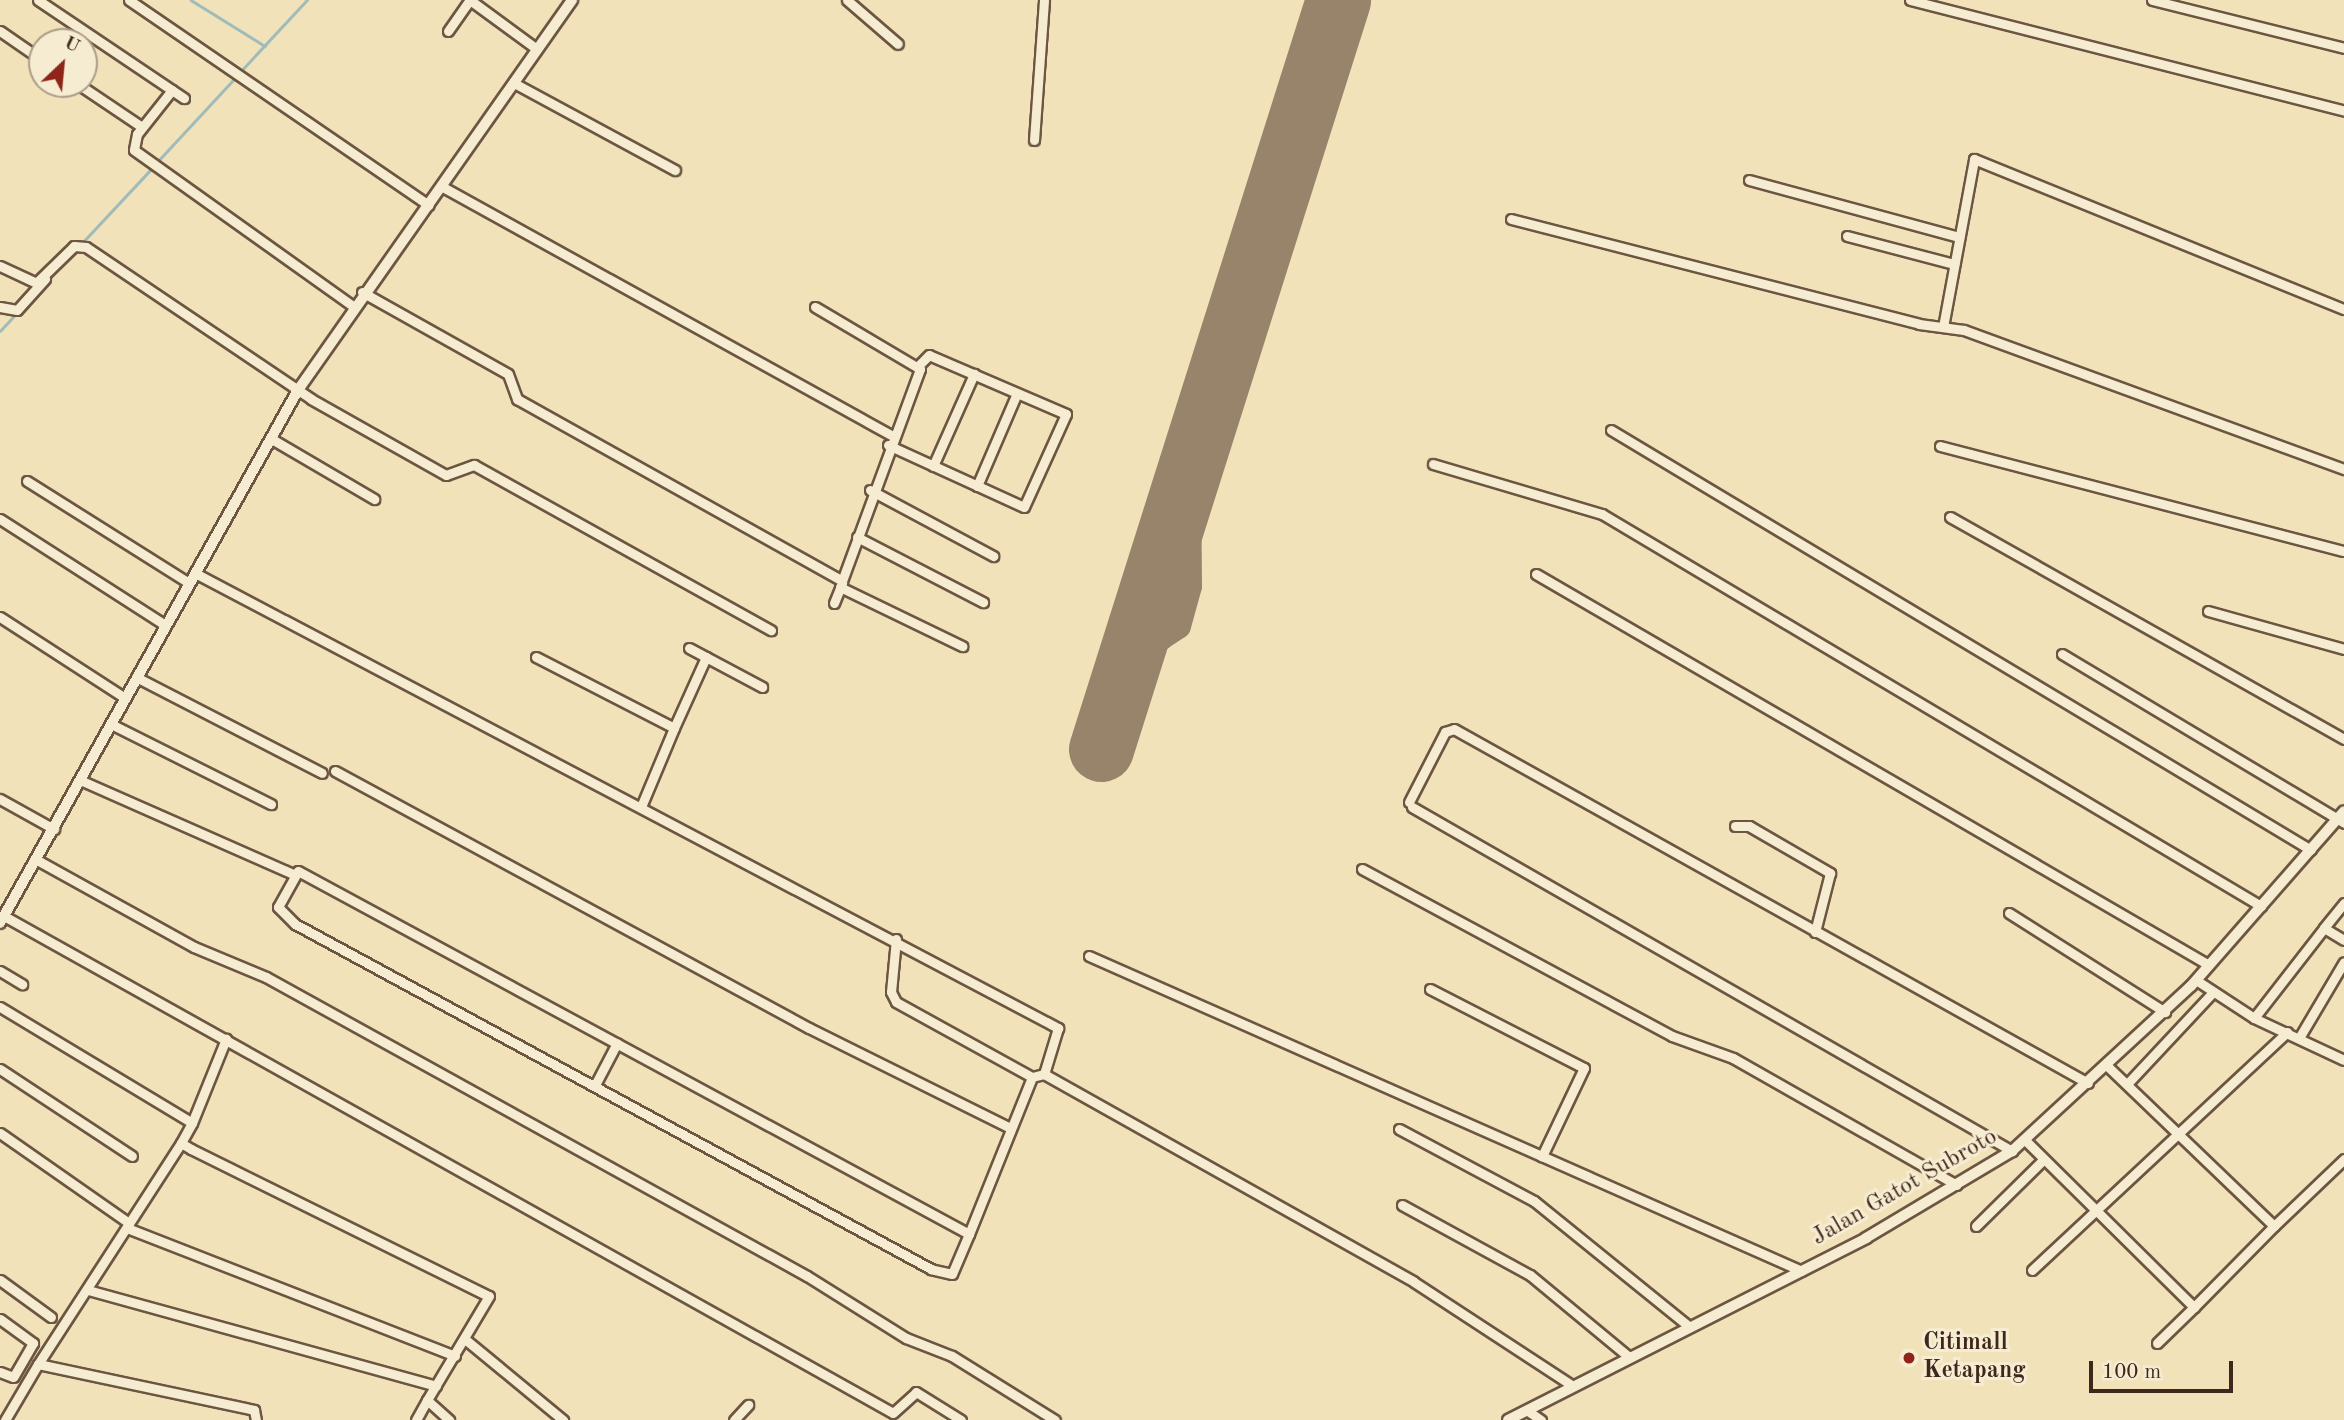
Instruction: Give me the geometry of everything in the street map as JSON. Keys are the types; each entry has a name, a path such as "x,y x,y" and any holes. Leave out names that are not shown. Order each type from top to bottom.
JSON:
{"street":[{"path":"37,0 184,98"},
{"path":"129,0 428,205"},
{"path":"448,31 470,0 537,49"},
{"path":"572,0 428,205 362,292 298,390 2,920 226,1038 893,1413 916,1392 961,1420"},
{"path":"847,0 898,44"},
{"path":"1034,140 1044,0"},
{"path":"1910,0 2344,111"},
{"path":"2152,0 2344,48"},
{"path":"0,31 28,50"},
{"path":"514,83 675,170"},
{"path":"172,90 142,127 133,146 159,171 353,306"},
{"path":"98,97 142,127"},
{"path":"1943,327 1972,161 1977,159 2344,309"},
{"path":"1749,180 1959,237"},
{"path":"441,186 891,435"},
{"path":"1511,219 1943,327 2344,469"},
{"path":"1847,236 1954,264"},
{"path":"0,307 17,310 46,277 83,246 298,390 446,475 474,465 771,630"},
{"path":"0,266 27,283 46,277"},
{"path":"362,292 508,374 516,399 841,584 962,646"},
{"path":"815,307 919,365"},
{"path":"834,603 870,490 891,435 919,365 929,355 1066,414 1024,508 888,445"},
{"path":"933,466 974,374"},
{"path":"976,486 1017,393"},
{"path":"1611,430 2311,850"},
{"path":"270,438 374,499"},
{"path":"1940,446 2344,551"},
{"path":"1433,464 1601,514 2261,906"},
{"path":"27,481 192,578 895,938 1058,1028 1044,1074"},
{"path":"870,490 993,555"},
{"path":"1950,517 2344,739"},
{"path":"0,519 165,625"},
{"path":"857,537 983,602"},
{"path":"1536,574 2209,965"},
{"path":"2208,611 2344,649"},
{"path":"0,617 125,698"},
{"path":"689,648 762,687"},
{"path":"2062,654 2342,818"},
{"path":"536,657 674,728"},
{"path":"641,807 706,657"},
{"path":"136,677 322,773"},
{"path":"111,724 271,804"},
{"path":"2012,1151 1411,804 1445,732 1454,729 2088,1083"},
{"path":"335,771 809,1028 1008,1127"},
{"path":"80,780 293,874 312,875 969,1234"},
{"path":"0,799 54,829"},
{"name":"Jalan Gatot Subroto","path":"1508,1420 1686,1324 1802,1271 1957,1185 2012,1151 2165,1012 2342,818"},
{"path":"1735,826 1749,826 1830,873 1815,932"},
{"path":"37,860 182,941 266,977 807,1276 906,1338 952,1356 1055,1420"},
{"path":"1362,869 1672,1036 1733,1058 1957,1185"},
{"path":"293,874 278,906 285,917 940,1274 952,1274 1008,1127 1032,1077"},
{"path":"2253,1018 2344,903"},
{"path":"2009,913 2165,1012"},
{"path":"2324,928 2344,940"},
{"path":"895,938 899,946 891,992 896,1002 1032,1077 1044,1074 1466,1312 1573,1386"},
{"path":"1089,956 1802,1271"},
{"path":"2299,1038 2344,961"},
{"path":"0,971 22,984"},
{"path":"2196,980 2253,1018 2344,1060"},
{"path":"1430,989 1584,1068 1542,1156"},
{"path":"2127,1084 2213,992"},
{"path":"0,1007 192,1123"},
{"path":"2032,1270 2100,1213 2181,1138 2287,1032"},
{"path":"5,1420 38,1364 181,1143 192,1123 226,1038"},
{"path":"595,1085 617,1043"},
{"path":"2107,1066 2274,1226"},
{"path":"0,1069 132,1156"},
{"path":"1399,1129 1534,1201 1686,1324"},
{"path":"0,1133 128,1226 455,1356"},
{"path":"2025,1140 2194,1307"},
{"path":"181,1143 489,1296 466,1340 416,1420"},
{"path":"2157,1343 2344,1159"},
{"path":"1976,1226 2043,1160"},
{"path":"1402,1205 1530,1275 1628,1356"},
{"path":"0,1280 51,1317"},
{"path":"88,1290 436,1386"},
{"path":"0,1319 33,1343 13,1377 0,1372"},
{"path":"466,1340 563,1420"},
{"path":"38,1364 254,1409 256,1420"},
{"path":"427,1400 449,1420"},
{"path":"734,1420 748,1405"},
{"path":"1528,1411 1541,1420"}],"waterway":[{"path":"191,0 265,46"},
{"path":"240,72 307,0"},
{"path":"157,162 236,77"},
{"path":"81,244 153,167"},
{"path":"48,280 69,256"},
{"path":"0,331 17,313"}],"taxiway":[{"path":"1138,632 1161,637 1178,626 1189,586 1188,472"}],"runway":[{"path":"1101,749 1338,0"}],"place":[{"name":"Citimall Ketapang","path":"1909,1358"}]}
